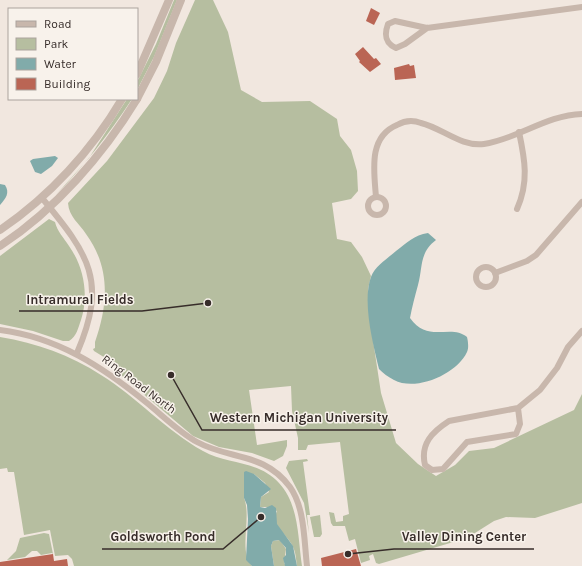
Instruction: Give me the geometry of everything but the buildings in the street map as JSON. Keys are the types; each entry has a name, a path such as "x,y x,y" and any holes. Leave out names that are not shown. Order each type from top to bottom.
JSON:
{"street":[{"path":"138,72 169,0"},
{"path":"138,97 154,68 183,0"},
{"path":"427,28 405,44 396,48 390,45 386,38 385,30 388,24 396,21 427,28 582,8"},
{"path":"0,230 42,198 94,140 121,100"},
{"path":"0,246 49,207 78,178 103,150 136,100"},
{"path":"376,197 373,159 376,146 390,128 402,122 422,123 464,142 476,144 506,138 559,116 582,114"},
{"path":"517,209 523,194 525,176 524,154 519,132"},
{"path":"42,198 82,251 92,277 93,300 90,320 77,354"},
{"path":"495,273 527,261 536,255 582,202"},
{"name":"Ring Road North","path":"0,330 30,336 77,354 130,389 196,442 214,449 257,460 278,473 290,487 298,506 307,566"},
{"path":"518,408 520,424 516,434 467,442 443,469 432,470 425,465 423,452 428,438 449,421 518,408 540,390 557,368 568,347 582,331"}],"green space":[{"path":"174,0 177,0 154,57 138,88 138,80 156,44"},
{"path":"195,0 213,0 228,32 241,90 262,102 310,101 337,119 340,136 351,150 357,171 358,191 351,199 332,203 337,239 351,242 362,257 371,276 368,289 368,304 374,347 381,393 396,443 418,464 436,476 455,465 469,451 494,448 574,410 582,394 582,503 535,518 506,517 494,521 467,538 379,564 376,563 373,554 369,556 370,560 361,563 355,539 349,541 345,526 333,526 329,512 334,513 336,522 343,521 343,516 349,514 340,442 308,445 306,450 298,450 298,438 292,411 291,386 249,390 257,445 287,440 287,446 283,456 274,461 252,453 219,447 193,436 121,375 107,359 94,351 93,349 95,348 95,342 103,314 105,287 103,273 100,260 94,247 72,216 68,203 107,161 154,98 167,71 176,43"},
{"path":"126,100 131,100 114,125 90,157"},
{"path":"86,161 76,173 55,196"},
{"path":"49,219 55,222 74,254 84,282 85,301 81,320 77,332 69,341 63,341 33,331 0,324 0,256"},
{"path":"0,337 40,346 77,361 127,393 189,443 222,459 252,466 271,476 286,491 294,511 302,566 297,566 291,542 280,530 276,522 275,517 277,511 267,507 260,507 261,497 269,492 265,483 254,474 244,498 247,515 245,543 246,552 248,560 252,566 74,566 72,559 68,555 55,556 50,530 24,535 14,472 8,472 7,468 0,469"},
{"path":"307,459 308,461 303,462 310,515 307,515 309,533 304,503 286,468 289,461"},
{"path":"320,515 322,534 320,537 314,537 310,517"},
{"path":"44,533 49,534 53,554 41,555 37,551 32,551 25,557 7,560 16,551 20,538"},
{"path":"280,540 286,549 284,563 286,566 274,566 271,546 273,541"}],"water":[{"path":"55,156 58,158 52,166 41,174 35,172 30,161 33,159"},
{"path":"0,184 5,185 7,193 6,198 0,205"},
{"path":"428,233 436,240 427,250 422,261 420,278 410,318 417,326 424,330 432,332 461,333 467,337 468,349 462,360 445,374 424,382 413,384 403,383 392,379 379,369 369,323 369,287 371,277 375,269 411,240"},
{"path":"246,471 254,474 271,489 261,497 260,507 265,508 272,505 276,508 277,524 293,546 297,566 285,566 283,558 286,555 286,548 279,540 273,541 271,546 274,566 252,566 246,560 248,519 247,505 244,498 244,472"}],"place":[{"name":"Intramural Fields","path":"208,303"},
{"name":"Western Michigan University","path":"171,375"},
{"name":"Goldsworth Pond","path":"261,517"},
{"name":"Valley Dining Center","path":"348,554"}]}
